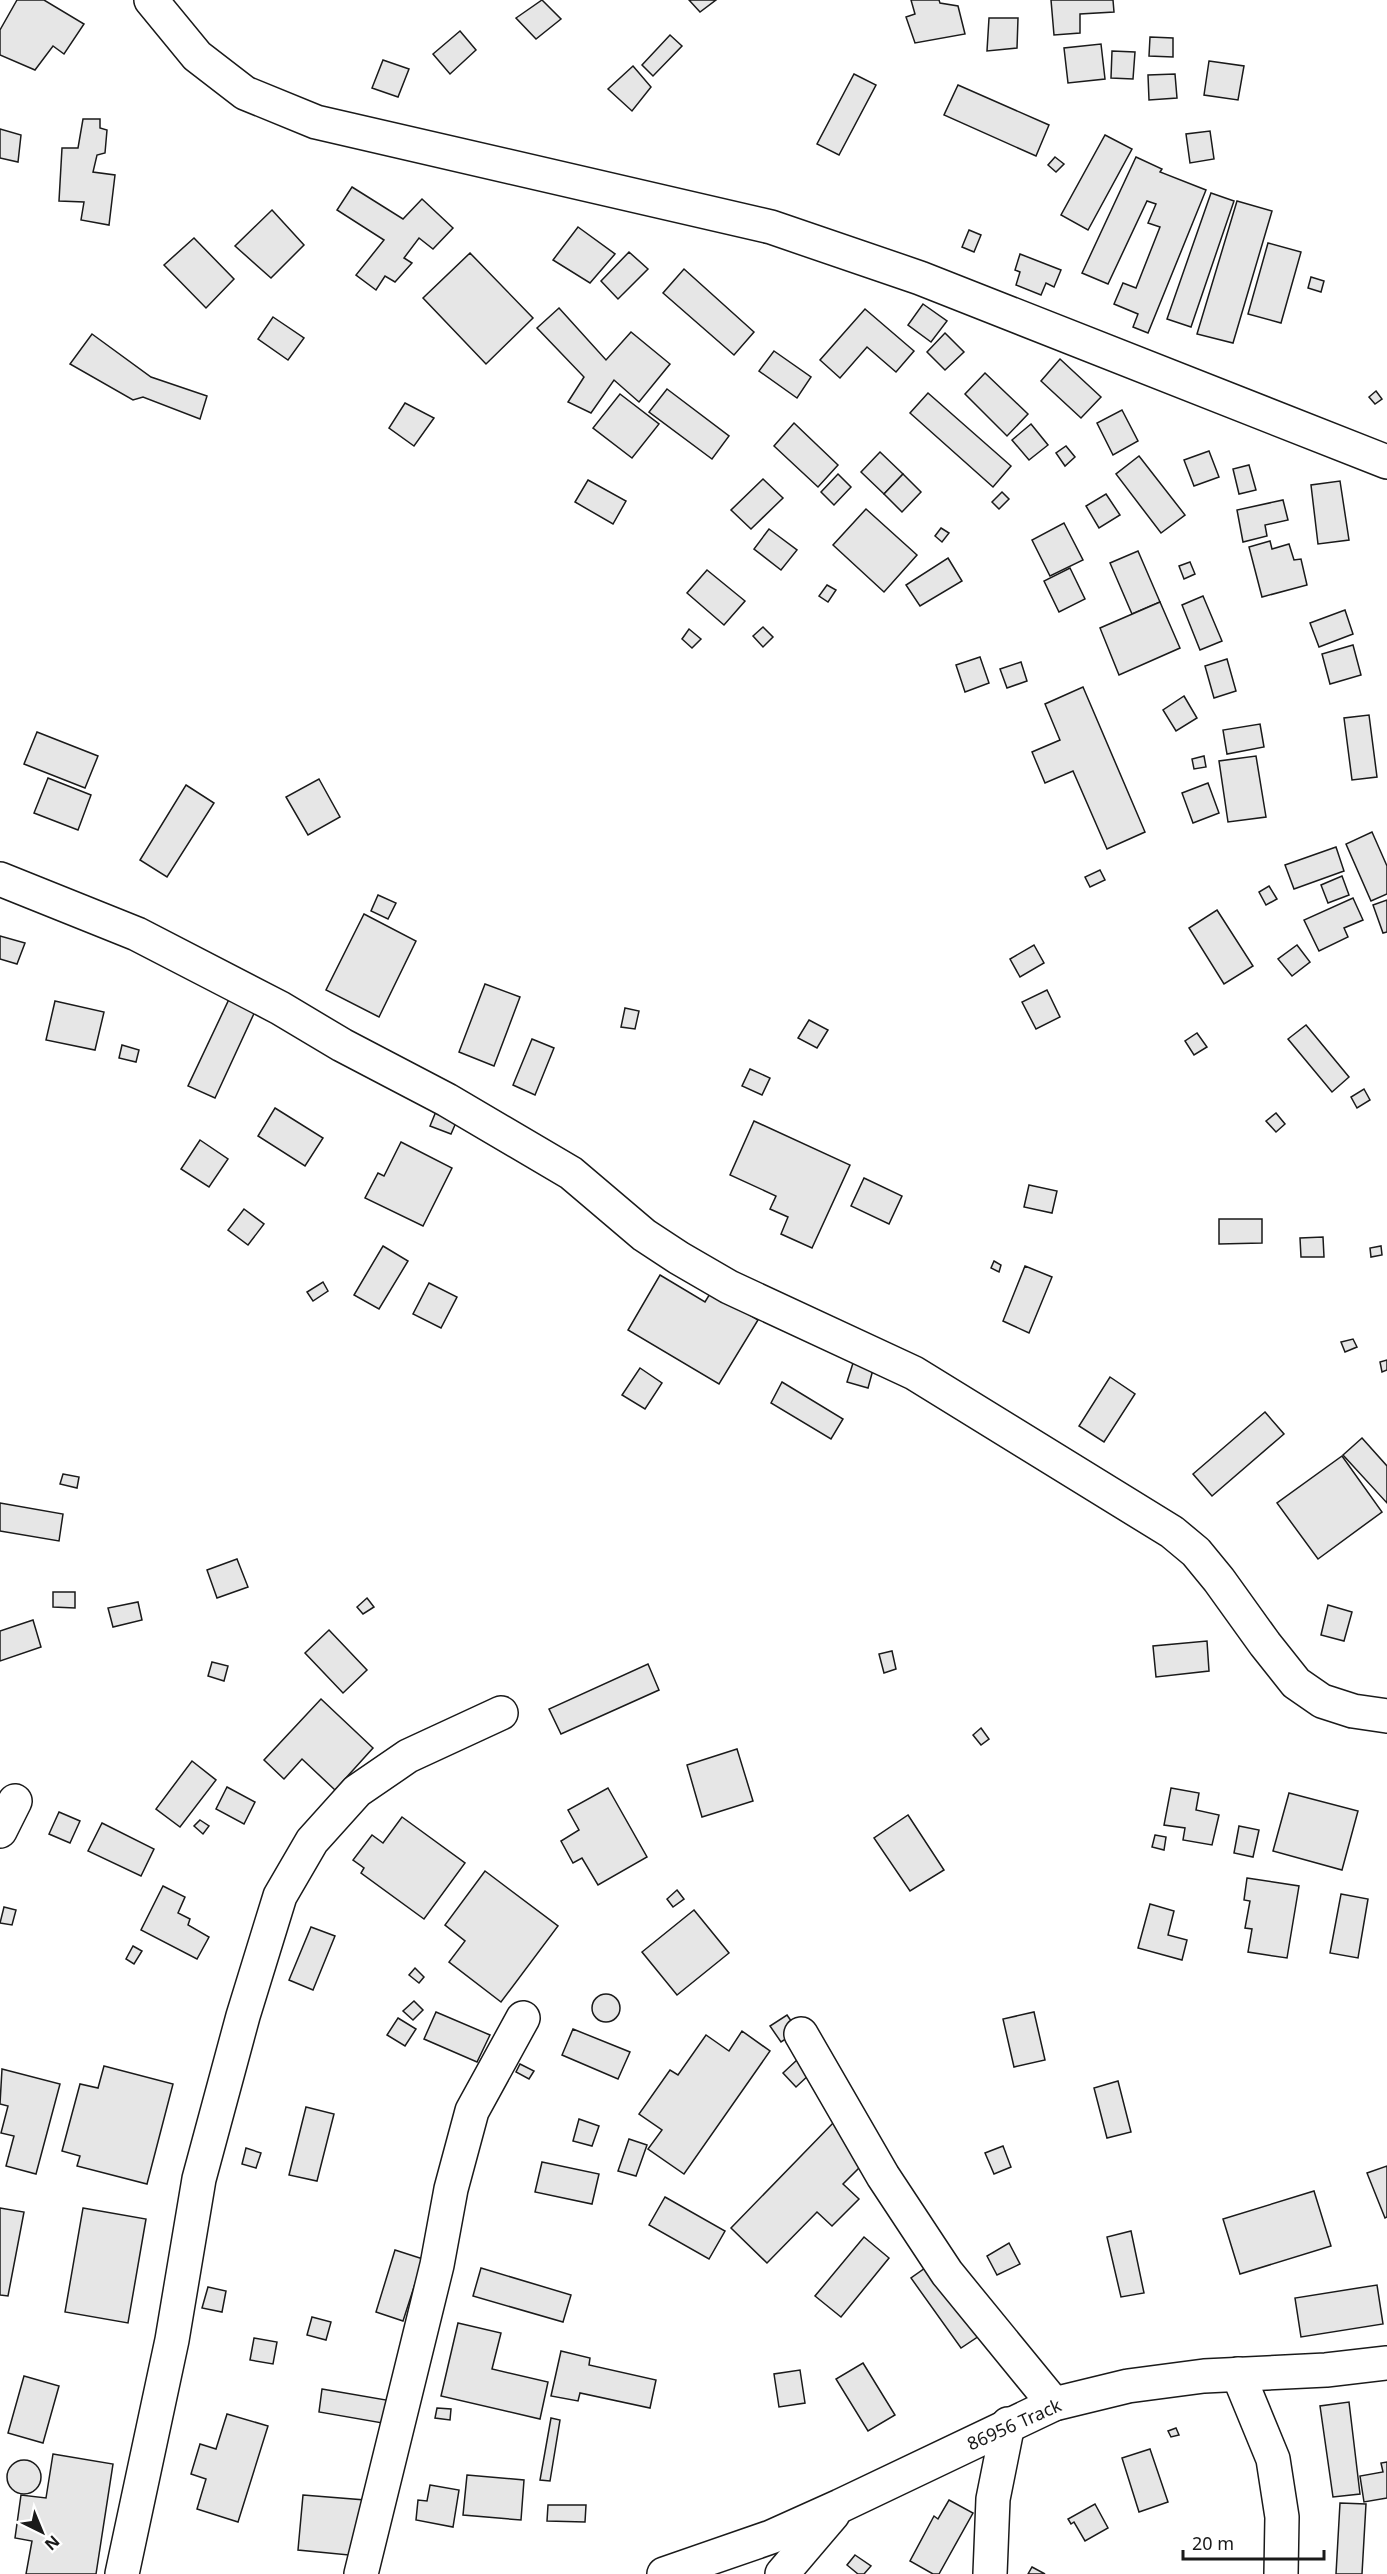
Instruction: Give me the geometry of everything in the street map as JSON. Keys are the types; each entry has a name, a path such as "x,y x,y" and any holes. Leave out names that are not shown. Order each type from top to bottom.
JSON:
{"street":[{"path":"151,0 197,56 245,93 316,122 771,227 920,278 1387,462"},
{"path":"0,879 137,934 280,1008 342,1046 447,1100 571,1173 644,1235 729,1287 914,1373 1172,1532 1196,1552 1219,1580 1296,1683 1322,1701 1353,1711 1387,1716"},
{"path":"122,2574 172,2340 199,2180 243,2016 280,1896 312,1841 357,1791 408,1756 501,1713"},
{"path":"0,1831 15,1801"},
{"path":"362,2574 437,2265 451,2189 472,2111 523,2018"},
{"path":"801,2034 883,2176 947,2273 1054,2404"},
{"name":"86956 Track","path":"664,2574 771,2537 1054,2404 1128,2386 1238,2374 1326,2370 1387,2363"},
{"path":"1238,2374 1273,2459 1282,2517 1281,2574"},
{"path":"990,2574 993,2499 1008,2424"},
{"path":"782,2574 840,2506"}],"building":[{"path":"17,0 44,0 84,24 64,54 53,46 35,70 0,55 0,30"},
{"path":"542,0 561,19 536,39 516,18"},
{"path":"689,0 716,0 700,12"},
{"path":"911,0 939,0 940,3 958,6 965,34 915,43 906,17 915,14"},
{"path":"1051,0 1113,0 1114,12 1080,14 1080,33 1054,35"},
{"path":"989,18 1018,18 1017,48 987,51"},
{"path":"460,31 476,50 450,74 433,54"},
{"path":"670,35 682,46 653,76 642,65"},
{"path":"1150,37 1173,38 1173,57 1149,56"},
{"path":"1101,44 1105,79 1068,83 1064,48"},
{"path":"1112,51 1135,52 1133,79 1111,78"},
{"path":"383,60 409,69 398,97 372,88"},
{"path":"1209,61 1244,66 1238,100 1204,95"},
{"path":"633,66 651,87 632,111 608,89"},
{"path":"854,74 876,85 839,155 817,144"},
{"path":"1175,74 1177,98 1149,100 1148,75"},
{"path":"958,85 1049,125 1036,156 944,115"},
{"path":"83,119 100,119 100,128 107,130 105,153 97,155 93,172 115,175 109,225 81,220 84,202 59,201 62,148 78,148"},
{"path":"0,129 21,135 18,162 0,158"},
{"path":"1210,131 1214,159 1190,163 1186,134"},
{"path":"1105,135 1132,149 1088,230 1061,215"},
{"path":"1055,157 1064,164 1056,172 1048,165"},
{"path":"1136,157 1162,169 1160,172 1206,190 1148,333 1133,327 1138,314 1114,304 1123,283 1136,288 1160,227 1148,223 1156,204 1147,201 1108,284 1082,273"},
{"path":"352,187 403,219 422,199 453,228 433,249 419,238 404,258 412,263 395,282 385,276 376,290 356,275 384,240 337,210"},
{"path":"1211,193 1234,201 1191,327 1167,319"},
{"path":"1237,201 1272,211 1233,343 1197,334"},
{"path":"272,210 304,245 271,278 235,246"},
{"path":"578,227 615,254 590,283 553,260"},
{"path":"969,230 981,235 974,252 962,247"},
{"path":"194,238 234,279 206,308 164,265"},
{"path":"1268,243 1301,252 1281,323 1248,314"},
{"path":"629,252 648,269 618,299 601,281"},
{"path":"470,253 533,318 486,364 423,298"},
{"path":"1020,254 1061,270 1054,287 1046,283 1041,295 1016,285 1020,272 1015,270"},
{"path":"684,269 754,332 734,355 663,293"},
{"path":"1311,277 1324,281 1321,292 1308,288"},
{"path":"923,304 947,321 931,342 908,325"},
{"path":"559,308 606,360 631,332 670,364 639,402 614,380 591,413 568,402 584,377 537,328"},
{"path":"865,309 914,351 896,372 867,347 840,378 820,360"},
{"path":"273,317 304,338 288,360 258,339"},
{"path":"945,333 964,352 945,370 927,352"},
{"path":"92,334 151,377 207,396 200,419 143,397 133,400 70,364"},
{"path":"774,351 811,377 797,398 759,371"},
{"path":"1060,359 1101,397 1081,418 1041,381"},
{"path":"985,373 1028,414 1007,436 965,394"},
{"path":"667,389 729,436 712,459 649,412"},
{"path":"1376,391 1382,399 1375,404 1369,397"},
{"path":"928,393 1011,466 993,487 910,413"},
{"path":"620,394 659,424 632,458 593,428"},
{"path":"405,403 434,418 414,446 389,428"},
{"path":"1122,410 1138,441 1113,455 1097,423"},
{"path":"794,423 838,465 818,487 774,446"},
{"path":"1031,424 1048,445 1029,460 1012,440"},
{"path":"1066,446 1075,457 1065,466 1056,453"},
{"path":"1209,451 1219,477 1194,486 1184,460"},
{"path":"880,452 903,474 884,494 861,472"},
{"path":"1139,456 1185,515 1161,533 1116,474"},
{"path":"1249,465 1256,490 1239,494 1233,469"},
{"path":"838,474 851,487 834,505 821,492"},
{"path":"903,474 921,492 902,512 884,494"},
{"path":"763,479 783,498 751,529 731,510"},
{"path":"588,480 626,501 613,524 575,502"},
{"path":"1340,481 1349,540 1318,544 1311,485"},
{"path":"1002,492 1009,499 999,509 992,502"},
{"path":"1106,494 1120,515 1099,528 1086,506"},
{"path":"1283,500 1288,520 1265,525 1267,536 1243,542 1237,510"},
{"path":"866,509 917,555 884,592 833,545"},
{"path":"1064,523 1083,560 1050,576 1032,540"},
{"path":"941,528 949,533 942,542 935,536"},
{"path":"769,529 797,550 781,570 754,549"},
{"path":"1270,541 1272,549 1289,544 1294,560 1301,559 1307,585 1262,597 1249,547"},
{"path":"1138,551 1160,602 1132,614 1110,563"},
{"path":"948,558 962,581 920,606 906,585"},
{"path":"1190,562 1195,574 1184,579 1179,566"},
{"path":"1070,568 1085,599 1059,612 1044,581"},
{"path":"707,570 745,601 724,625 687,593"},
{"path":"827,585 836,590 828,602 819,596"},
{"path":"1203,596 1222,641 1200,650 1182,605"},
{"path":"1160,602 1180,648 1119,675 1100,628"},
{"path":"1345,610 1353,634 1319,647 1310,623"},
{"path":"763,627 773,637 763,647 753,636"},
{"path":"689,629 701,639 692,648 682,639"},
{"path":"1353,645 1361,675 1330,684 1322,654"},
{"path":"980,657 989,683 965,692 956,665"},
{"path":"1227,659 1236,691 1214,698 1205,666"},
{"path":"1021,662 1027,681 1007,688 1000,669"},
{"path":"1083,687 1145,832 1107,849 1073,771 1045,783 1032,752 1060,740 1045,704"},
{"path":"1184,696 1197,718 1176,731 1163,710"},
{"path":"1369,715 1377,777 1352,780 1344,718"},
{"path":"1260,724 1264,747 1227,754 1223,730"},
{"path":"37,732 98,756 85,788 24,764"},
{"path":"1204,756 1206,767 1194,769 1192,759"},
{"path":"1256,756 1266,817 1228,822 1219,761"},
{"path":"48,778 91,795 78,830 34,813"},
{"path":"319,779 340,817 308,835 286,797"},
{"path":"1208,783 1219,813 1193,823 1182,793"},
{"path":"186,785 214,803 167,877 140,860"},
{"path":"1372,832 1387,866 1387,894 1371,901 1346,844"},
{"path":"1336,847 1344,871 1294,889 1285,865"},
{"path":"1100,870 1105,880 1090,887 1085,877"},
{"path":"1342,876 1349,895 1328,903 1321,885"},
{"path":"1269,886 1277,899 1266,905 1259,892"},
{"path":"378,895 396,903 388,919 371,911"},
{"path":"1353,898 1363,920 1344,928 1348,937 1319,951 1304,920"},
{"path":"1387,900 1387,932 1383,933 1373,905"},
{"path":"1217,910 1253,966 1224,984 1189,928"},
{"path":"364,914 416,941 379,1017 326,990"},
{"path":"0,936 25,943 17,964 0,959"},
{"path":"1034,945 1044,963 1020,977 1010,959"},
{"path":"1297,945 1310,962 1292,976 1278,959"},
{"path":"485,984 520,997 494,1066 459,1052"},
{"path":"1047,990 1060,1017 1036,1029 1022,1002"},
{"path":"231,995 257,1007 215,1098 188,1086"},
{"path":"55,1001 104,1012 95,1050 46,1040"},
{"path":"625,1008 639,1011 635,1029 621,1027"},
{"path":"809,1020 828,1030 817,1048 798,1038"},
{"path":"1306,1025 1349,1077 1332,1092 1288,1039"},
{"path":"1197,1033 1207,1047 1194,1055 1185,1041"},
{"path":"532,1039 554,1048 535,1095 513,1085"},
{"path":"122,1045 139,1050 136,1062 119,1058"},
{"path":"750,1069 770,1078 762,1095 742,1086"},
{"path":"1364,1089 1370,1100 1357,1108 1351,1097"},
{"path":"275,1108 323,1138 305,1166 258,1136"},
{"path":"437,1109 458,1118 451,1134 430,1126"},
{"path":"1276,1113 1285,1124 1276,1132 1266,1121"},
{"path":"754,1121 850,1165 812,1248 781,1234 788,1217 770,1209 776,1196 730,1175"},
{"path":"200,1140 228,1159 209,1187 181,1169"},
{"path":"401,1142 452,1168 423,1226 365,1198 378,1173 384,1176"},
{"path":"864,1178 902,1196 889,1224 851,1206"},
{"path":"1029,1185 1057,1191 1052,1213 1024,1207"},
{"path":"244,1209 264,1224 248,1245 228,1230"},
{"path":"1219,1219 1262,1219 1262,1243 1219,1244"},
{"path":"1323,1237 1324,1257 1301,1257 1300,1238"},
{"path":"383,1246 408,1261 379,1309 354,1295"},
{"path":"1381,1246 1382,1255 1371,1257 1370,1248"},
{"path":"994,1261 1001,1265 999,1272 991,1268"},
{"path":"1025,1266 1052,1277 1029,1333 1003,1321"},
{"path":"660,1275 705,1302 711,1292 758,1320 719,1384 628,1330"},
{"path":"323,1282 328,1291 313,1301 307,1292"},
{"path":"429,1283 457,1297 441,1328 413,1314"},
{"path":"1353,1339 1357,1347 1345,1352 1341,1342"},
{"path":"854,1360 874,1366 868,1388 847,1382"},
{"path":"1387,1360 1387,1370 1382,1372 1380,1362"},
{"path":"640,1368 662,1383 645,1409 622,1395"},
{"path":"1110,1377 1135,1394 1104,1442 1079,1426"},
{"path":"782,1382 843,1419 831,1439 771,1403"},
{"path":"1265,1412 1284,1434 1212,1496 1193,1474"},
{"path":"1362,1438 1387,1466 1387,1503 1343,1455"},
{"path":"1342,1456 1382,1512 1318,1559 1277,1503"},
{"path":"63,1474 79,1477 77,1488 60,1484"},
{"path":"0,1503 63,1514 59,1541 0,1531"},
{"path":"237,1559 248,1587 217,1598 207,1570"},
{"path":"53,1592 75,1592 75,1608 53,1607"},
{"path":"367,1598 374,1607 363,1614 357,1607"},
{"path":"138,1602 142,1620 113,1627 108,1608"},
{"path":"1328,1605 1352,1612 1344,1641 1321,1635"},
{"path":"33,1620 41,1647 0,1661 0,1631"},
{"path":"329,1630 367,1670 343,1693 305,1653"},
{"path":"1207,1641 1209,1671 1156,1677 1153,1646"},
{"path":"892,1651 896,1669 884,1673 879,1654"},
{"path":"212,1662 228,1666 224,1681 208,1676"},
{"path":"648,1664 659,1690 561,1734 549,1709"},
{"path":"321,1699 373,1748 335,1790 302,1759 284,1779 264,1760"},
{"path":"981,1728 989,1739 981,1745 973,1735"},
{"path":"737,1749 753,1801 702,1817 687,1765"},
{"path":"192,1761 216,1780 180,1827 156,1809"},
{"path":"227,1787 255,1802 244,1824 216,1809"},
{"path":"608,1788 647,1857 598,1885 582,1858 573,1863 561,1841 579,1830 568,1810"},
{"path":"1171,1788 1199,1793 1196,1810 1219,1815 1212,1845 1183,1840 1185,1828 1164,1825"},
{"path":"1289,1793 1358,1811 1342,1870 1273,1851"},
{"path":"59,1812 80,1821 70,1843 49,1834"},
{"path":"908,1815 944,1870 910,1891 874,1838"},
{"path":"402,1817 465,1863 424,1919 361,1873 364,1868 353,1860 372,1835 383,1843"},
{"path":"200,1820 209,1826 203,1834 194,1826"},
{"path":"102,1823 154,1849 141,1876 88,1851"},
{"path":"1239,1826 1259,1830 1253,1857 1234,1853"},
{"path":"1155,1835 1166,1837 1164,1850 1152,1847"},
{"path":"485,1871 558,1926 501,2002 449,1962 465,1941 445,1925"},
{"path":"1247,1878 1299,1886 1287,1958 1248,1952 1252,1929 1245,1928 1250,1901 1244,1900"},
{"path":"163,1886 185,1897 178,1913 190,1919 188,1925 209,1937 197,1959 141,1930"},
{"path":"677,1890 684,1899 673,1907 667,1899"},
{"path":"1341,1894 1368,1899 1358,1958 1330,1953"},
{"path":"1150,1904 1174,1911 1168,1935 1187,1940 1182,1960 1138,1948"},
{"path":"4,1907 16,1910 12,1925 0,1923"},
{"path":"694,1910 729,1953 677,1995 642,1952"},
{"path":"311,1927 335,1936 313,1990 289,1980"},
{"path":"133,1946 142,1951 134,1964 126,1959"},
{"path":"415,1968 424,1977 419,1983 409,1975"},
{"path":"606,1994 616,1998 620,2008 616,2018 606,2022 596,2018 592,2008 596,1998"},
{"path":"414,2001 423,2010 413,2020 403,2011"},
{"path":"436,2012 490,2035 477,2062 424,2039"},
{"path":"1034,2012 1045,2060 1014,2067 1003,2019"},
{"path":"787,2015 798,2031 781,2042 770,2026"},
{"path":"398,2018 416,2029 405,2046 387,2035"},
{"path":"573,2029 630,2052 618,2079 562,2055"},
{"path":"742,2031 770,2051 684,2174 648,2149 662,2130 639,2114 670,2070 678,2075 706,2035 729,2051"},
{"path":"798,2059 811,2073 796,2087 783,2073"},
{"path":"520,2064 534,2071 529,2079 516,2072"},
{"path":"104,2066 173,2084 147,2184 77,2166 80,2156 62,2151 80,2084 98,2088"},
{"path":"2,2069 60,2084 36,2174 6,2166 14,2136 1,2133 8,2106 0,2104"},
{"path":"1118,2081 1131,2132 1107,2138 1094,2088"},
{"path":"306,2107 334,2114 317,2181 289,2175"},
{"path":"579,2119 599,2126 592,2146 573,2141"},
{"path":"834,2122 870,2157 843,2184 859,2199 832,2226 817,2212 767,2263 731,2228"},
{"path":"629,2139 647,2145 636,2176 618,2171"},
{"path":"1003,2146 1011,2167 994,2174 985,2153"},
{"path":"246,2148 261,2153 256,2168 242,2164"},
{"path":"542,2162 599,2174 592,2204 535,2192"},
{"path":"1387,2166 1387,2217 1385,2218 1367,2173"},
{"path":"1314,2191 1331,2246 1240,2274 1223,2219"},
{"path":"665,2197 725,2231 709,2259 649,2225"},
{"path":"0,2208 24,2212 8,2296 0,2295"},
{"path":"83,2208 146,2219 128,2323 65,2312"},
{"path":"1131,2231 1144,2293 1121,2297 1107,2237"},
{"path":"864,2237 889,2258 841,2317 815,2296"},
{"path":"1009,2243 1020,2264 997,2275 987,2256"},
{"path":"395,2250 423,2259 403,2321 376,2312"},
{"path":"935,2261 985,2332 961,2348 911,2278"},
{"path":"481,2268 571,2295 563,2322 473,2296"},
{"path":"1377,2285 1383,2324 1301,2337 1295,2298"},
{"path":"208,2287 226,2291 222,2312 202,2308"},
{"path":"312,2317 331,2322 326,2340 307,2335"},
{"path":"458,2323 501,2333 492,2369 548,2382 540,2419 441,2396"},
{"path":"254,2338 277,2342 273,2364 250,2360"},
{"path":"561,2351 590,2358 589,2365 656,2380 650,2408 580,2393 578,2401 551,2396"},
{"path":"863,2363 895,2415 868,2431 836,2379"},
{"path":"800,2370 805,2403 779,2407 774,2374"},
{"path":"24,2376 59,2386 43,2443 8,2433"},
{"path":"322,2389 392,2401 388,2424 319,2412"},
{"path":"1349,2402 1360,2494 1333,2497 1320,2406"},
{"path":"437,2408 451,2409 450,2420 435,2418"},
{"path":"227,2414 268,2426 238,2522 197,2509 206,2479 191,2474 200,2444 216,2449"},
{"path":"551,2418 560,2420 550,2481 540,2480"},
{"path":"1176,2428 1179,2435 1171,2437 1168,2431"},
{"path":"1150,2449 1168,2502 1139,2512 1122,2458"},
{"path":"53,2454 113,2464 96,2574 26,2574 32,2541 15,2538 21,2495 46,2498"},
{"path":"24,2460 36,2465 41,2477 36,2489 24,2494 12,2489 7,2477 12,2465"},
{"path":"1387,2462 1387,2498 1364,2502 1360,2476 1383,2472 1381,2463"},
{"path":"467,2475 524,2480 521,2520 463,2515"},
{"path":"430,2485 459,2490 453,2527 416,2520 418,2500 427,2501"},
{"path":"303,2495 365,2500 359,2556 298,2550"},
{"path":"949,2500 973,2513 939,2574 933,2574 910,2561 934,2516 938,2519"},
{"path":"1340,2503 1366,2504 1362,2574 1336,2574"},
{"path":"1095,2504 1108,2528 1085,2541 1074,2522 1071,2524 1068,2519"},
{"path":"548,2505 586,2505 585,2522 547,2521"},
{"path":"855,2555 871,2566 864,2574 858,2574 847,2565"},
{"path":"1032,2567 1045,2574 1028,2574"}]}
